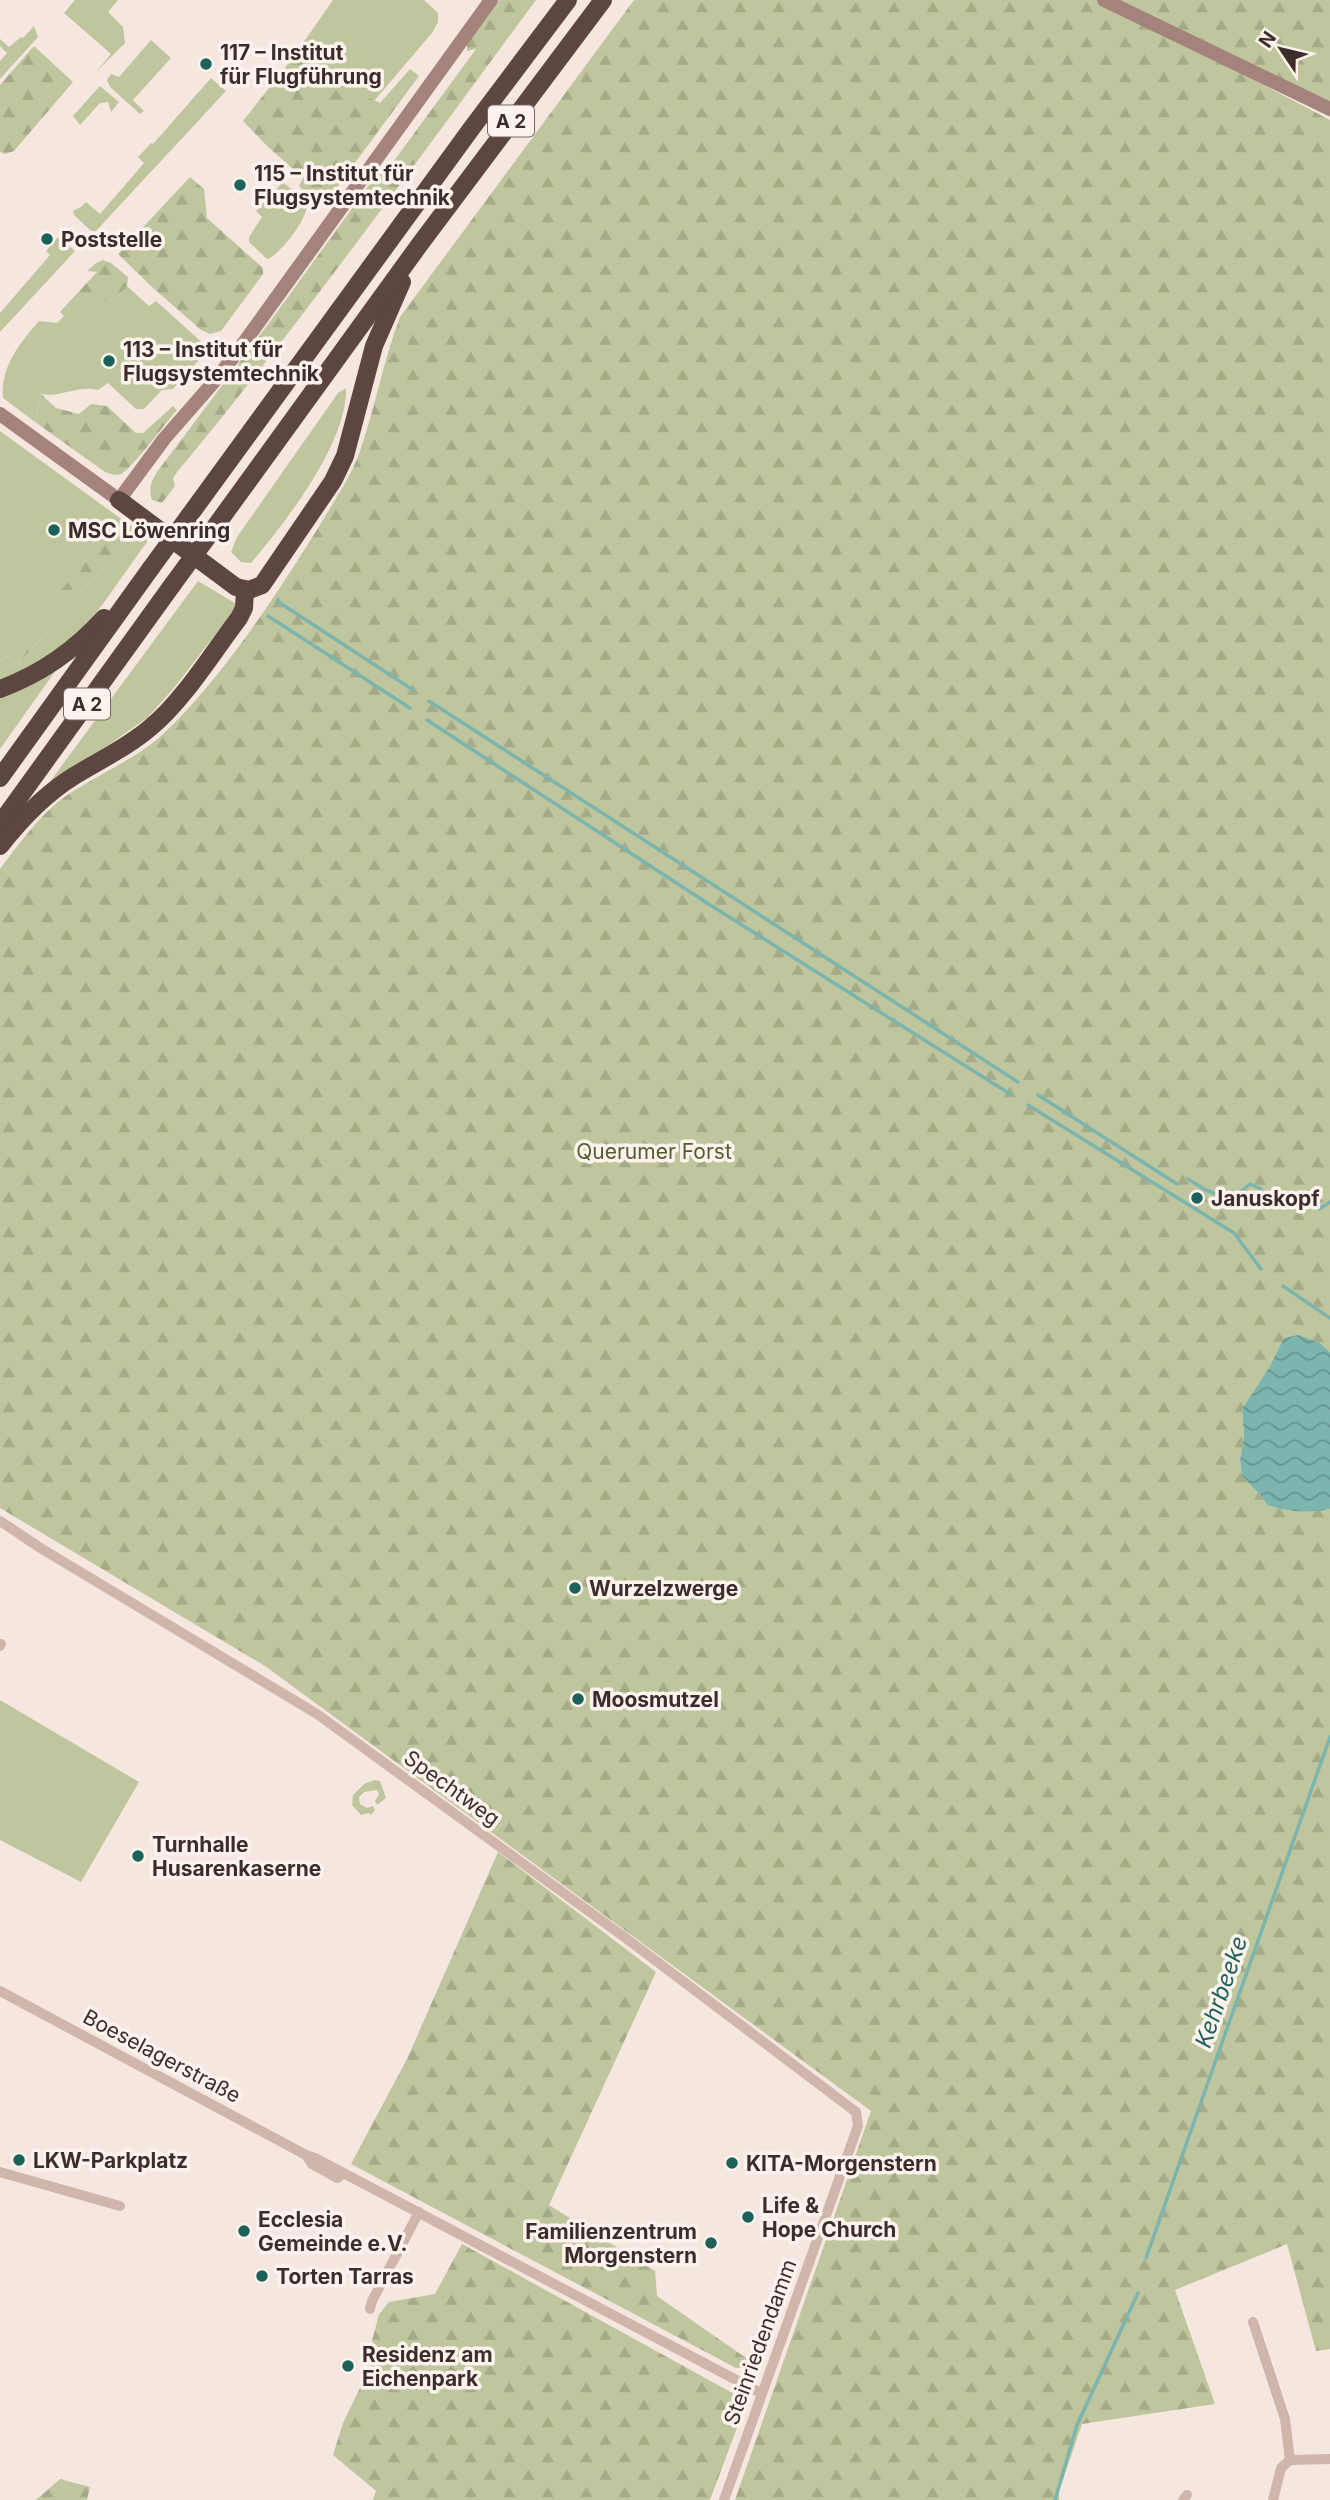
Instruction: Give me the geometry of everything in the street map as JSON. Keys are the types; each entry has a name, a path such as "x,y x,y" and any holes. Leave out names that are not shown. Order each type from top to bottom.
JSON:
{"highway":[{"name":"A 2","path":"0,778 471,129 568,0"},
{"name":"A 2","path":"0,824 420,244 603,0"},
{"path":"119,500 236,587 245,590 265,582 339,469 352,436 374,346 420,244"},
{"path":"0,689 32,677 60,659 92,632 149,572"},
{"path":"0,846 50,793 136,739 159,720 239,618 244,608 245,590"}],"main road":[{"path":"0,414 119,500 164,439 235,355 491,0"},
{"path":"1104,0 1330,109"}],"street":[{"name":"Spechtweg","path":"0,1521 317,1714 638,1947 852,2108 858,2117"},
{"name":"Boeselagerstraße","path":"0,1991 761,2393"},
{"name":"Steinriedendamm","path":"724,2500 854,2138 858,2117"},
{"path":"0,2172 120,2206"},
{"path":"370,2309 419,2211"},
{"path":"1253,2322 1285,2420 1290,2460"},
{"path":"1273,2500 1281,2468 1290,2460 1330,2459"}],"green space":[{"path":"75,0 118,0 108,12 123,27 125,43 96,72 111,54 64,13"},
{"path":"333,0 424,0 438,13 438,22 432,33 374,101 314,72 294,56"},
{"path":"499,0 536,0 316,297 178,471 173,478 175,486 162,503 152,500 151,486 157,472 377,174 391,161 388,169 476,49 467,51 467,42"},
{"name":"Querumer Forst","path":"634,0 1103,0 1330,120 1330,1352 1320,1343 1284,1339 1242,1409 1244,1437 1240,1460 1242,1476 1267,1505 1298,1512 1330,1509 1330,2349 1316,2351 1287,2244 1175,2290 1215,2404 1082,2424 1059,2491 1059,2500 735,2500 871,2111 265,1666 0,1508 0,869 35,825 59,801 139,753 162,735 205,689 246,637 302,554 355,464 400,317"},
{"path":"1111,0 1330,0 1330,117"},
{"path":"34,26 38,37 0,79 0,61 7,53 0,46 0,39 9,47 23,38"},
{"path":"151,40 171,58 133,100 144,111 140,114 110,87 107,80 111,74 119,77"},
{"path":"34,46 73,82 14,151 5,154 0,152 0,85"},
{"path":"294,56 314,72 380,103 410,69 419,76 329,198 323,202 314,200 299,186 303,178 243,121"},
{"path":"211,78 226,91 95,232 90,230 73,211 86,202 100,214 144,163 138,157 153,144"},
{"path":"100,86 119,102 111,112 108,102 100,103 80,125 73,116"},
{"path":"190,177 204,189 207,218 263,268 263,274 221,331 210,334 201,330 118,254"},
{"path":"283,182 303,200 305,212 285,245 267,259 249,242 249,237 262,217 256,211"},
{"path":"58,237 75,251 0,332 0,313 50,255 46,251"},
{"path":"103,260 128,277 127,286 114,301 70,301 97,272 87,271"},
{"path":"127,286 149,306 156,301 205,345 205,353 173,389 162,390 144,409 136,409 108,383 98,390 41,394 35,422 3,398 8,366 18,347 39,321 57,323 64,316 60,312 70,301 114,301"},
{"path":"346,388 344,409 337,433 312,481 251,563 241,562 231,552 237,537 338,393"},
{"path":"41,394 56,408 79,414 91,404 107,406 136,433 143,433 173,406 177,410 133,464 121,474 115,475 105,472 35,422"},
{"path":"0,431 149,539 0,749 0,671 22,660 114,555 56,604 63,606 25,643 0,660"},
{"path":"111,540 114,555 22,660 0,671 0,660 9,656 62,606 56,604 53,599 105,541"},
{"path":"198,581 238,605 174,688 147,718 43,791"},
{"path":"0,1700 139,1782 81,1882 0,1840"},
{"path":"380,1781 386,1798 377,1805 377,1790 364,1792 359,1797 360,1804 367,1808 373,1806 375,1810 371,1815 361,1815 352,1805 353,1795 364,1784"},
{"path":"498,1852 656,1972 549,2205 655,2271 657,2296 759,2367 736,2368 351,2164 407,2059"},
{"path":"462,2244 747,2401 710,2500 373,2500 376,2491 333,2455 343,2423 378,2351 372,2341 379,2314 389,2302 435,2294"},
{"path":"60,2479 90,2487 87,2500 36,2500"}],"water":[{"path":"1298,1335 1320,1343 1330,1352 1330,1509 1307,1512 1267,1505 1242,1476 1240,1460 1244,1437 1242,1409 1270,1366 1284,1338"}],"waterway":[{"path":"277,601 413,690"},
{"path":"268,616 410,708"},
{"path":"429,701 1018,1082"},
{"path":"427,720 707,903 1010,1094"},
{"path":"1038,1095 1177,1184"},
{"path":"1028,1105 1234,1233 1261,1269"},
{"path":"1188,1179 1212,1193 1226,1196 1234,1195 1250,1184 1261,1189"},
{"path":"1274,1194 1319,1209 1330,1202"},
{"path":"1283,1286 1330,1318"},
{"name":"Kehrbeeke","path":"1146,2258 1330,1737"},
{"name":"Kehrbeeke","path":"1055,2500 1077,2425 1138,2293"}],"place":[{"name":"117 – Institut für Flugführung","path":"206,64"},
{"name":"115 – Institut für Flugsystemtechnik","path":"240,185"},
{"name":"Poststelle","path":"47,239"},
{"name":"113 – Institut für Flugsystemtechnik","path":"109,361"},
{"name":"MSC Löwenring","path":"54,530"},
{"name":"Januskopf","path":"1197,1198"},
{"name":"Wurzelzwerge","path":"575,1588"},
{"name":"Moosmutzel","path":"578,1699"},
{"name":"Turnhalle Husarenkaserne","path":"138,1856"},
{"name":"LKW-Parkplatz","path":"19,2160"},
{"name":"KITA-Morgenstern","path":"732,2163"},
{"name":"Life & Hope Church","path":"748,2217"},
{"name":"Ecclesia Gemeinde e.V.","path":"244,2231"},
{"name":"Familienzentrum Morgenstern","path":"711,2243"},
{"name":"Torten Tarras","path":"262,2276"},
{"name":"Residenz am Eichenpark","path":"348,2366"}]}
